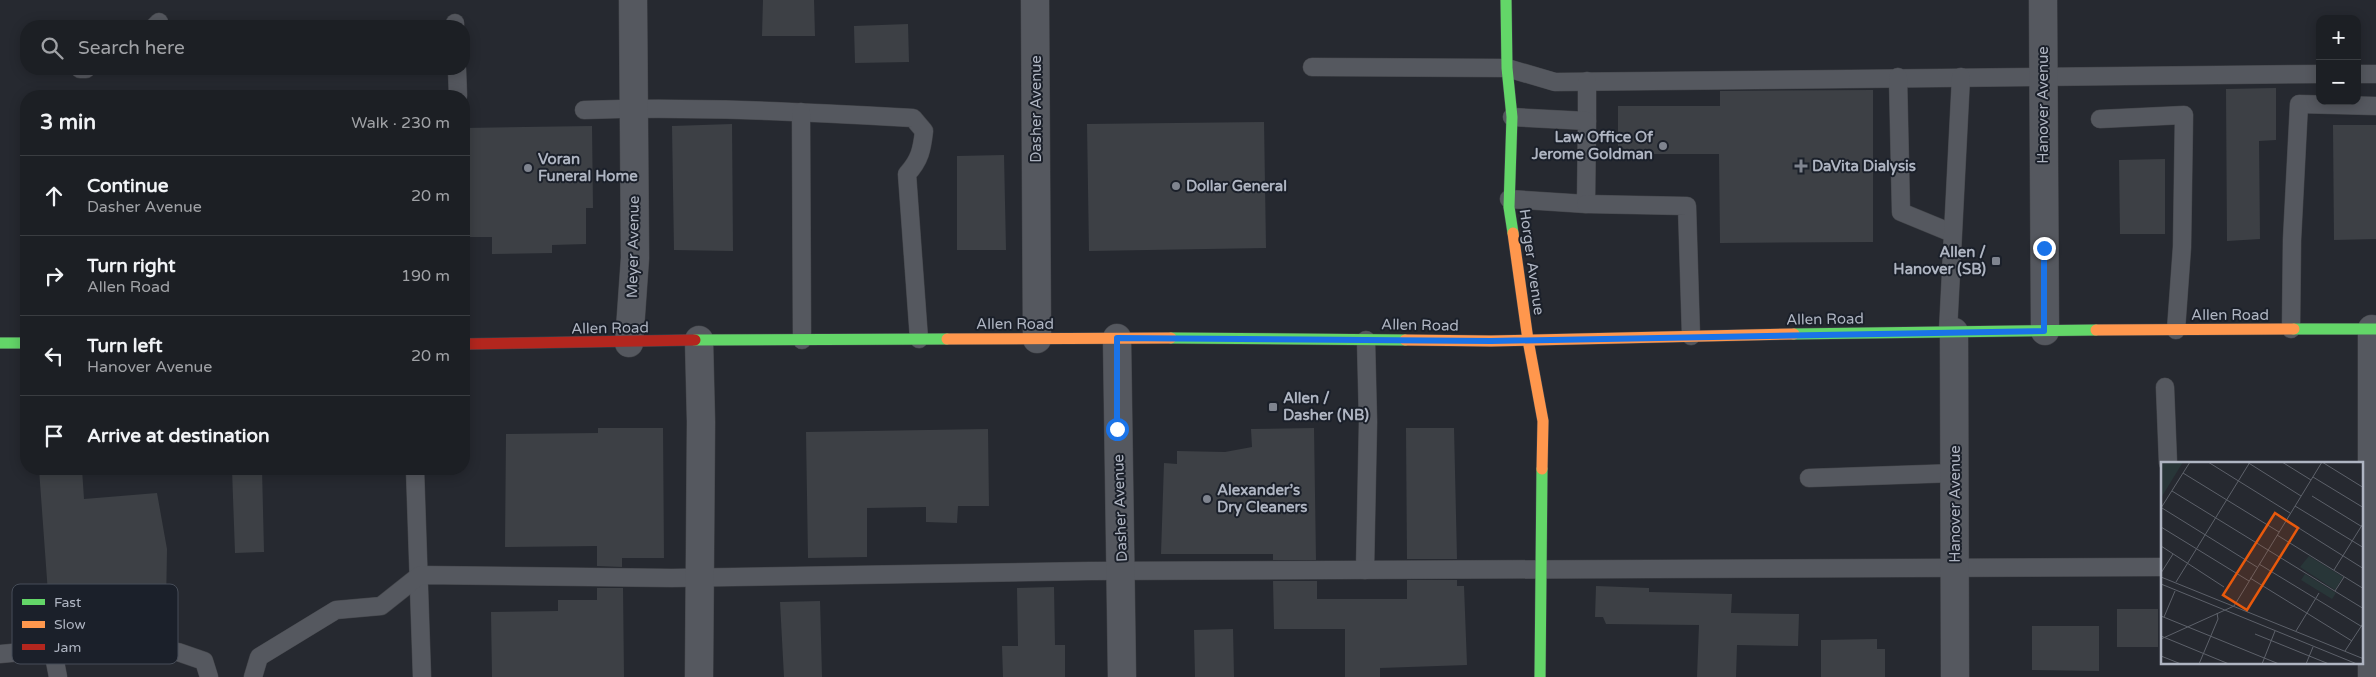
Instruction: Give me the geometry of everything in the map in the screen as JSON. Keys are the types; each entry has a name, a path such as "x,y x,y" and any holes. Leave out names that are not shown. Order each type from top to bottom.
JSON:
{"main road":[{"name":"Horger Avenue","path":"1506,0 1507,68 1512,117 1509,200 1528,340 1543,421 1540,677"},
{"name":"Allen Road","path":"470,344 629,343 699,340 1117,338 1528,340 1951,331 2374,329"},
{"path":"0,343 20,343"}],"street":[{"name":"Meyer Avenue","path":"629,343 635,258 633,0"},
{"name":"Dasher Avenue","path":"1035,0 1037,339"},
{"name":"Hanover Avenue","path":"2043,0 2044,331"},
{"path":"2372,677 2370,564 2374,475 2374,329"},
{"name":"Hanover Avenue","path":"1951,331 1956,473 1955,677"},
{"name":"Dasher Avenue","path":"1117,338 1117,423 1122,570 1122,677"},
{"path":"699,340 701,422 698,576 699,677"}],"lane":[{"path":"1312,67 1507,68 1555,82 2316,74"},
{"path":"2361,74 2376,74"},
{"path":"457,75 458,90"},
{"path":"1951,331 1952,233 1961,77"},
{"path":"1898,78 1901,212 1952,233"},
{"path":"1586,204 1587,81"},
{"path":"2291,329 2292,240 2299,104 2376,106"},
{"path":"584,110 634,108 800,112 913,118 924,130 922,150 918,163 907,174 919,339"},
{"path":"800,112 802,340"},
{"path":"2100,119 2184,115 2182,247 2176,330"},
{"path":"1512,117 1587,121"},
{"path":"1509,200 1687,206 1691,336"},
{"path":"1365,570 1368,432 1366,340"},
{"path":"2165,386 2168,462"},
{"path":"1809,478 1956,473"},
{"path":"415,475 422,677"},
{"path":"253,677 259,657 336,610 381,606 420,575 672,578 698,576 1122,570 2161,566"},
{"path":"178,652 204,661 209,677"},
{"path":"56,664 58,677"}],"building":[{"path":"763,0 814,0 815,36 762,36"},
{"path":"908,24 909,62 855,63 854,26"},
{"path":"2276,88 2276,140 2259,141 2260,239 2227,241 2226,89"},
{"path":"1873,90 1873,242 1720,243 1719,154 1618,154 1618,106 1720,106 1720,91"},
{"name":"Dollar General","path":"1264,122 1266,248 1089,251 1087,124"},
{"path":"732,124 733,251 674,250 672,126"},
{"path":"2333,125 2376,125 2376,239 2334,240"},
{"name":"Voran Funeral Home","path":"592,126 593,208 586,208 586,244 552,245 552,253 492,254 492,237 470,237 470,128"},
{"path":"1004,155 1006,250 957,250 957,156"},
{"path":"2165,159 2165,234 2120,234 2119,160"},
{"path":"598,428 663,428 664,558 622,558 622,567 597,566 597,546 505,547 506,434 598,433"},
{"path":"1314,428 1316,560 1273,560 1273,554 1161,554 1164,463 1177,464 1177,451 1225,452 1252,447 1251,429"},
{"path":"1406,428 1454,428 1457,559 1407,559"},
{"path":"988,429 989,506 958,506 957,523 926,522 926,507 867,508 867,557 808,558 806,432"},
{"path":"39,475 82,475 84,499 157,493 167,549 166,584 47,584"},
{"path":"232,475 262,475 264,552 235,553"},
{"path":"1407,580 1457,580 1457,586 1464,586 1467,665 1380,668 1380,677 1345,677 1345,629 1274,629 1273,581 1317,581 1317,599 1407,599"},
{"path":"1596,586 1649,588 1649,592 1732,594 1731,613 1799,614 1798,646 1737,645 1736,677 1697,677 1699,625 1606,624 1603,617 1595,617"},
{"path":"1054,587 1055,645 1065,645 1065,677 1003,677 1002,646 1018,646 1017,588"},
{"path":"597,588 623,588 624,677 492,677 491,612 558,611 558,600 597,600"},
{"path":"820,601 822,677 784,677 780,602"},
{"path":"2117,609 2158,609 2158,647 2117,647"},
{"path":"2032,626 2099,626 2099,671 2032,670"},
{"path":"1233,629 1234,677 1195,677 1194,630"},
{"path":"1877,639 1877,649 1885,649 1885,677 1821,677 1821,640"}],"traffic: fast":[{"path":"1506,0 1507,68 1512,117 1509,207 1513,233"},
{"path":"2294,329 2376,329"},
{"path":"1794,334 2096,330"},
{"path":"1171,338 1405,340"},
{"path":"695,340 947,339"},
{"path":"0,343 20,343"},
{"path":"1540,677 1542,469"}],"traffic: slow":[{"path":"1513,233 1528,340 1543,421 1542,469"},
{"path":"2096,330 2294,329"},
{"path":"1405,340 1491,341 1794,334"},
{"path":"947,339 1171,338"}],"traffic: jam":[{"path":"470,344 695,340"}],"place":[{"name":"Law Office Of Jerome Goldman","path":"1663,146"},
{"name":"DaVita Dialysis","path":"1801,166"},
{"name":"Voran Funeral Home","path":"528,168"},
{"name":"Dollar General","path":"1176,186"},
{"name":"Allen / Hanover (SB)","path":"1996,261"},
{"name":"Allen / Dasher (NB)","path":"1273,407"},
{"name":"Alexander’s Dry Cleaners","path":"1207,499"}],"route":[{"path":"1117,429 1117,338 1491,341 1948,331 2044,331 2044,248"}]}
